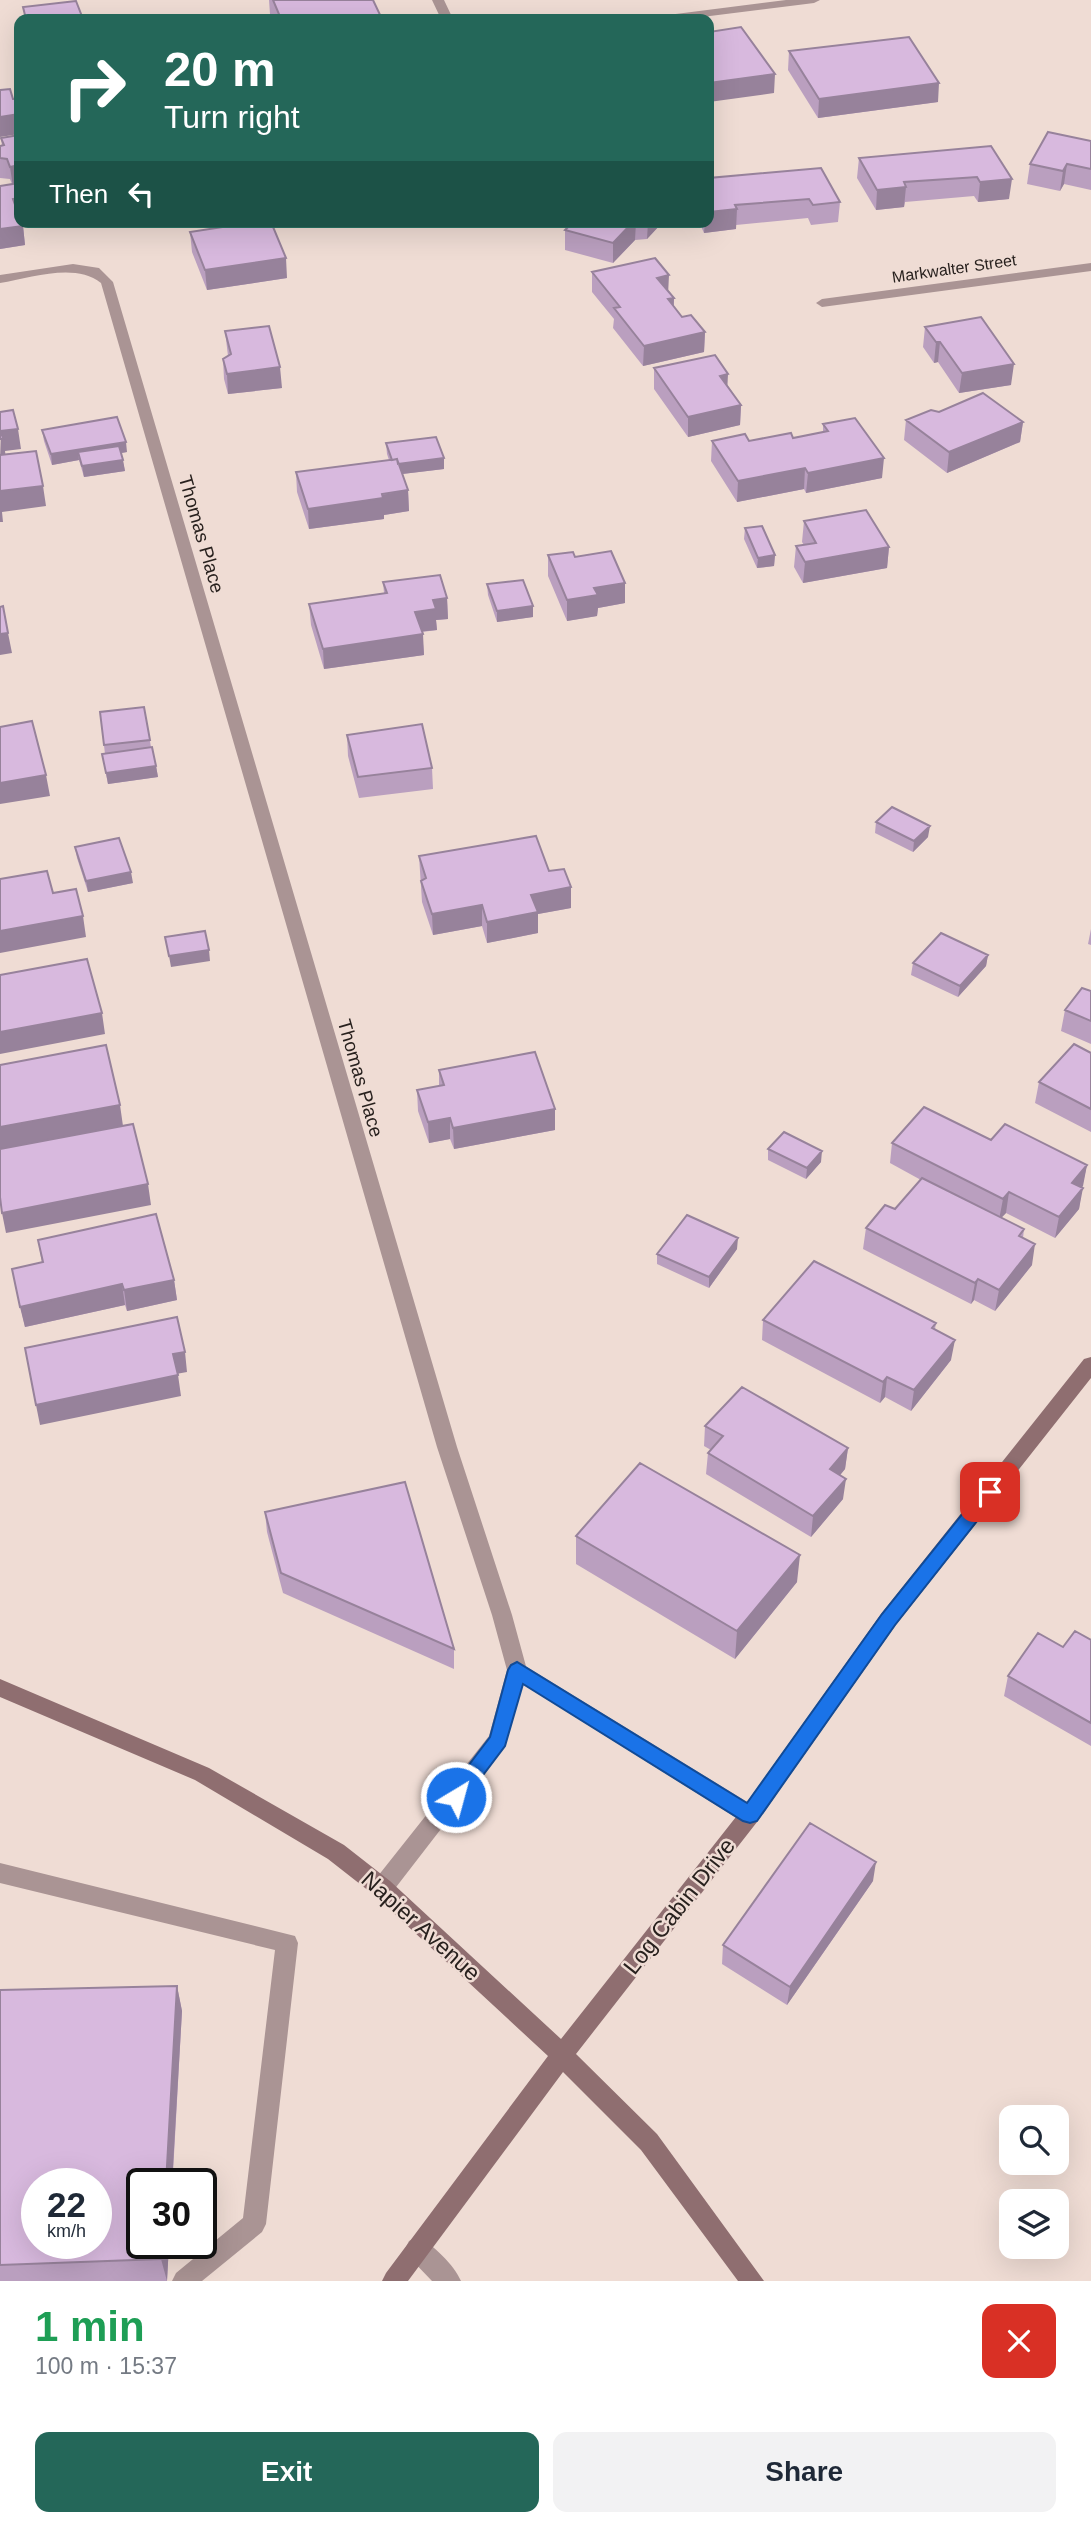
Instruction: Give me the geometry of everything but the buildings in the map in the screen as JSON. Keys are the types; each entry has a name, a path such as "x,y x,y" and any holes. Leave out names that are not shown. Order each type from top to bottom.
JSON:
{"street":[{"path":"701,14 814,0"},
{"name":"Markwalter Street","path":"822,303 1091,267"},
{"name":"Thomas Place","path":"0,279 73,268 94,271 107,282 443,1434 502,1615 517,1670"},
{"name":"Log Cabin Drive","path":"394,2281 562,2055 750,1815 888,1620 1091,1364"},
{"path":"382,1888 498,1740 517,1670 750,1815"},
{"name":"Napier Avenue","path":"0,1688 202,1774 336,1852 382,1888 562,2055 649,2142 752,2281"},
{"path":"0,1873 286,1943 254,2224 184,2281"},
{"path":"417,2249 449,2281"}],"route":[{"path":"456,1797 498,1740 517,1670 750,1815 888,1620 990,1492"}]}
